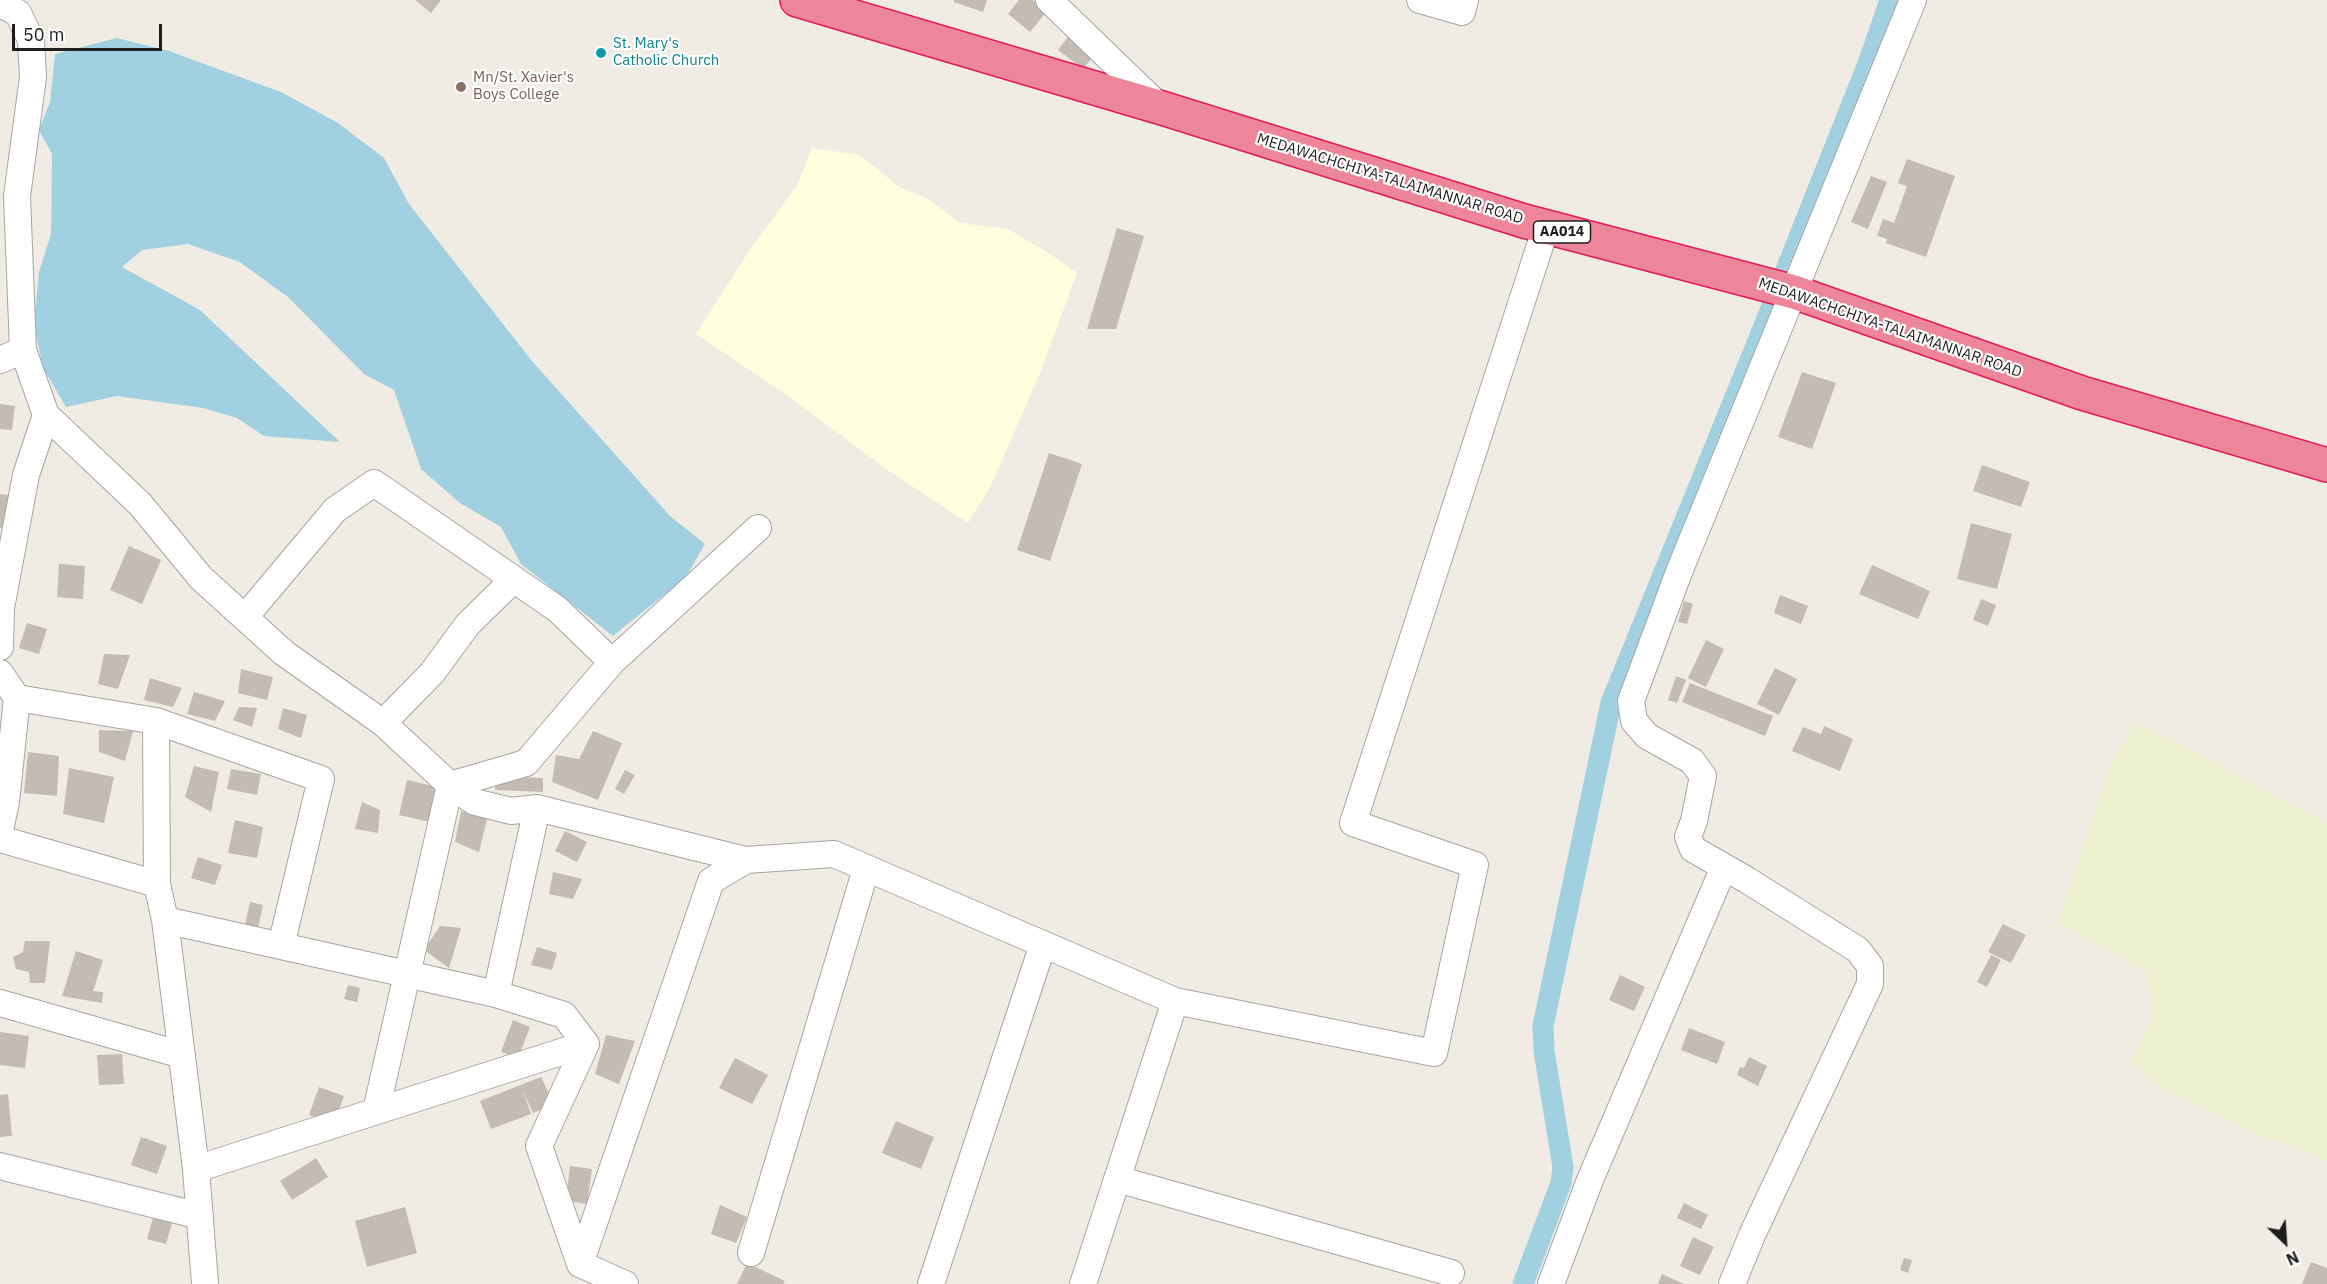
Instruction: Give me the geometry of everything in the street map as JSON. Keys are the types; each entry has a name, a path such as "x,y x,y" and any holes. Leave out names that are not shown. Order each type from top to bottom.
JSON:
{"highway":[{"name":"MEDAWACHCHIYA-TALAIMANNAR ROAD","path":"796,0 1162,108 1546,227 1794,292 2082,393 2327,465"}],"street":[{"path":"1049,0 1162,108"},
{"path":"1420,0 1462,12 1465,0"},
{"path":"1732,1284 1752,1235 1870,984 1870,966 1858,950 1693,849 1688,837 1694,821 1703,776 1692,761 1647,736 1634,721 1631,701 1679,572 1913,0"},
{"path":"0,4 18,13 31,40 33,77 17,196 23,350 46,415 140,504 201,578 284,653 383,723 450,785 475,802 511,811 537,808 746,860 834,854 1175,1001 1434,1053 1475,865 1353,823 1546,227"},
{"path":"0,360 23,350"},
{"path":"0,647 1,609 26,475 46,415"},
{"path":"245,617 335,510 374,483 557,609 612,662"},
{"path":"450,785 526,764 612,662 758,528"},
{"path":"383,723 432,673 468,624 513,580"},
{"path":"0,673 17,698 0,830"},
{"path":"17,698 156,721 321,778 281,946"},
{"path":"156,721 157,884 165,920 196,1168 205,1284"},
{"path":"375,1111 450,785"},
{"path":"496,994 537,808"},
{"path":"0,839 157,884"},
{"path":"580,1264 711,881 746,860"},
{"path":"1551,1284 1590,1180 1724,867"},
{"path":"751,1253 866,868"},
{"path":"165,920 496,994 564,1016 586,1044"},
{"path":"931,1284 1043,944"},
{"path":"1083,1284 1175,1001"},
{"path":"0,1003 182,1055"},
{"path":"586,1044 539,1146 580,1264 625,1284"},
{"path":"196,1168 586,1044"},
{"path":"0,1166 200,1216"},
{"path":"1117,1179 1451,1273"}],"shaded area":[{"path":"812,148 860,155 899,187 928,199 960,223 1008,229 1077,273 1040,373 992,483 968,523 889,471 791,398 696,334 749,251 798,184"},
{"path":"2135,723 2204,756 2327,823 2327,1160 2256,1134 2161,1088 2130,1059 2152,1020 2148,972 2058,923 2110,767"}],"water":[{"path":"117,38 169,51 281,92 338,123 384,158 409,204 532,361 670,516 705,544 686,577 613,636 521,564 501,527 460,503 421,469 394,390 364,374 288,297 240,262 188,244 142,250 122,267 200,310 340,442 264,436 237,418 203,408 117,396 66,407 43,368 34,325 39,272 51,234 52,154 39,130 50,102 55,54"}],"building":[{"path":"415,0 441,0 431,13"},
{"path":"954,0 987,0 983,12 954,2"},
{"path":"1019,0 1033,0 1047,11 1030,32 1008,14"},
{"path":"1074,29 1099,49 1083,69 1058,50"},
{"path":"1907,159 1955,176 1926,257 1886,243 1887,239 1877,236 1883,219 1894,223 1907,186 1898,183"},
{"path":"1871,176 1887,182 1868,229 1851,222"},
{"path":"1117,228 1144,236 1116,329 1087,329"},
{"path":"1802,372 1836,383 1812,449 1778,437"},
{"path":"0,404 15,406 12,430 0,429"},
{"path":"1049,453 1082,464 1050,561 1017,550"},
{"path":"1982,465 2030,482 2021,507 1973,491"},
{"path":"0,494 9,495 7,528 0,528"},
{"path":"1971,523 2012,534 1997,589 1957,579"},
{"path":"129,546 161,560 142,604 110,590"},
{"path":"59,564 85,566 83,599 57,597"},
{"path":"1872,565 1930,591 1918,619 1859,594"},
{"path":"1780,595 1808,606 1801,624 1774,613"},
{"path":"1981,599 1996,605 1988,626 1973,620"},
{"path":"1684,601 1693,604 1687,624 1678,622"},
{"path":"27,623 47,629 39,654 19,648"},
{"path":"1706,640 1724,649 1706,687 1688,678"},
{"path":"104,654 130,655 118,689 98,684"},
{"path":"1775,668 1797,679 1779,715 1757,704"},
{"path":"241,669 273,677 267,700 238,693"},
{"path":"1676,676 1686,680 1677,703 1668,700"},
{"path":"150,678 182,688 173,707 144,700"},
{"path":"1690,683 1773,716 1765,736 1682,702"},
{"path":"194,692 225,701 215,721 187,714"},
{"path":"239,707 257,708 252,727 233,720"},
{"path":"283,708 307,715 301,738 278,729"},
{"path":"1824,726 1853,739 1840,771 1792,751 1803,727 1821,734"},
{"path":"99,730 133,731 125,761 99,752"},
{"path":"593,731 622,743 598,800 552,782 556,755 579,759"},
{"path":"28,752 59,756 57,796 24,793"},
{"path":"194,766 219,772 211,812 185,797"},
{"path":"69,768 114,777 104,823 63,814"},
{"path":"231,769 261,774 257,795 227,789"},
{"path":"625,770 635,775 624,794 615,789"},
{"path":"496,776 543,778 543,792 495,790"},
{"path":"407,780 438,787 430,822 399,815"},
{"path":"362,802 380,810 378,833 355,829"},
{"path":"461,811 487,819 479,852 455,842"},
{"path":"235,820 263,827 257,858 228,853"},
{"path":"565,831 587,842 577,862 555,851"},
{"path":"198,857 222,865 215,885 191,878"},
{"path":"553,872 582,879 573,899 549,894"},
{"path":"250,902 263,905 258,928 245,925"},
{"path":"2003,924 2026,935 2011,963 1988,952"},
{"path":"440,926 461,928 449,968 424,950"},
{"path":"25,941 50,941 45,983 30,983 29,972 16,969 13,957 23,952"},
{"path":"537,947 557,953 552,970 531,965"},
{"path":"76,951 103,960 93,991 103,992 102,1003 62,996"},
{"path":"1991,955 2001,960 1987,987 1977,982"},
{"path":"1620,975 1645,987 1634,1011 1609,1000"},
{"path":"348,985 360,988 357,1002 344,999"},
{"path":"513,1020 530,1027 518,1058 501,1052"},
{"path":"1689,1028 1725,1042 1717,1064 1681,1050"},
{"path":"0,1032 29,1036 25,1068 0,1065"},
{"path":"606,1035 635,1041 619,1084 595,1074"},
{"path":"122,1054 124,1084 99,1085 97,1055"},
{"path":"1749,1057 1767,1066 1758,1086 1737,1075 1740,1067 1744,1068"},
{"path":"735,1058 768,1075 752,1104 719,1088"},
{"path":"541,1077 554,1104 533,1113 523,1091 531,1114 491,1129 480,1101"},
{"path":"319,1087 344,1096 334,1124 309,1115"},
{"path":"8,1094 12,1136 0,1137 0,1095"},
{"path":"896,1121 934,1137 921,1169 882,1153"},
{"path":"141,1137 167,1146 157,1174 131,1165"},
{"path":"316,1158 328,1177 292,1200 280,1181"},
{"path":"570,1166 592,1169 587,1204 566,1201"},
{"path":"1684,1203 1708,1215 1701,1229 1677,1218"},
{"path":"720,1205 747,1217 736,1243 711,1234"},
{"path":"405,1207 417,1253 367,1267 355,1221"},
{"path":"153,1218 172,1223 166,1244 147,1239"},
{"path":"1693,1237 1714,1247 1700,1275 1680,1266"},
{"path":"1904,1258 1912,1260 1908,1273 1900,1270"},
{"path":"2311,1262 2327,1268 2327,1284 2302,1284"},
{"path":"747,1263 785,1281 783,1284 737,1284"},
{"path":"1662,1274 1684,1284 1658,1284"}],"waterway":[{"path":"1786,270 1869,61 1890,0"},
{"path":"1523,1284 1561,1183 1563,1167 1544,1051 1543,1026 1611,703 1772,306"}],"place":[{"name":"St. Mary's Catholic Church","path":"601,53"},
{"name":"Mn/St. Xavier's Boys College","path":"461,87"}]}
